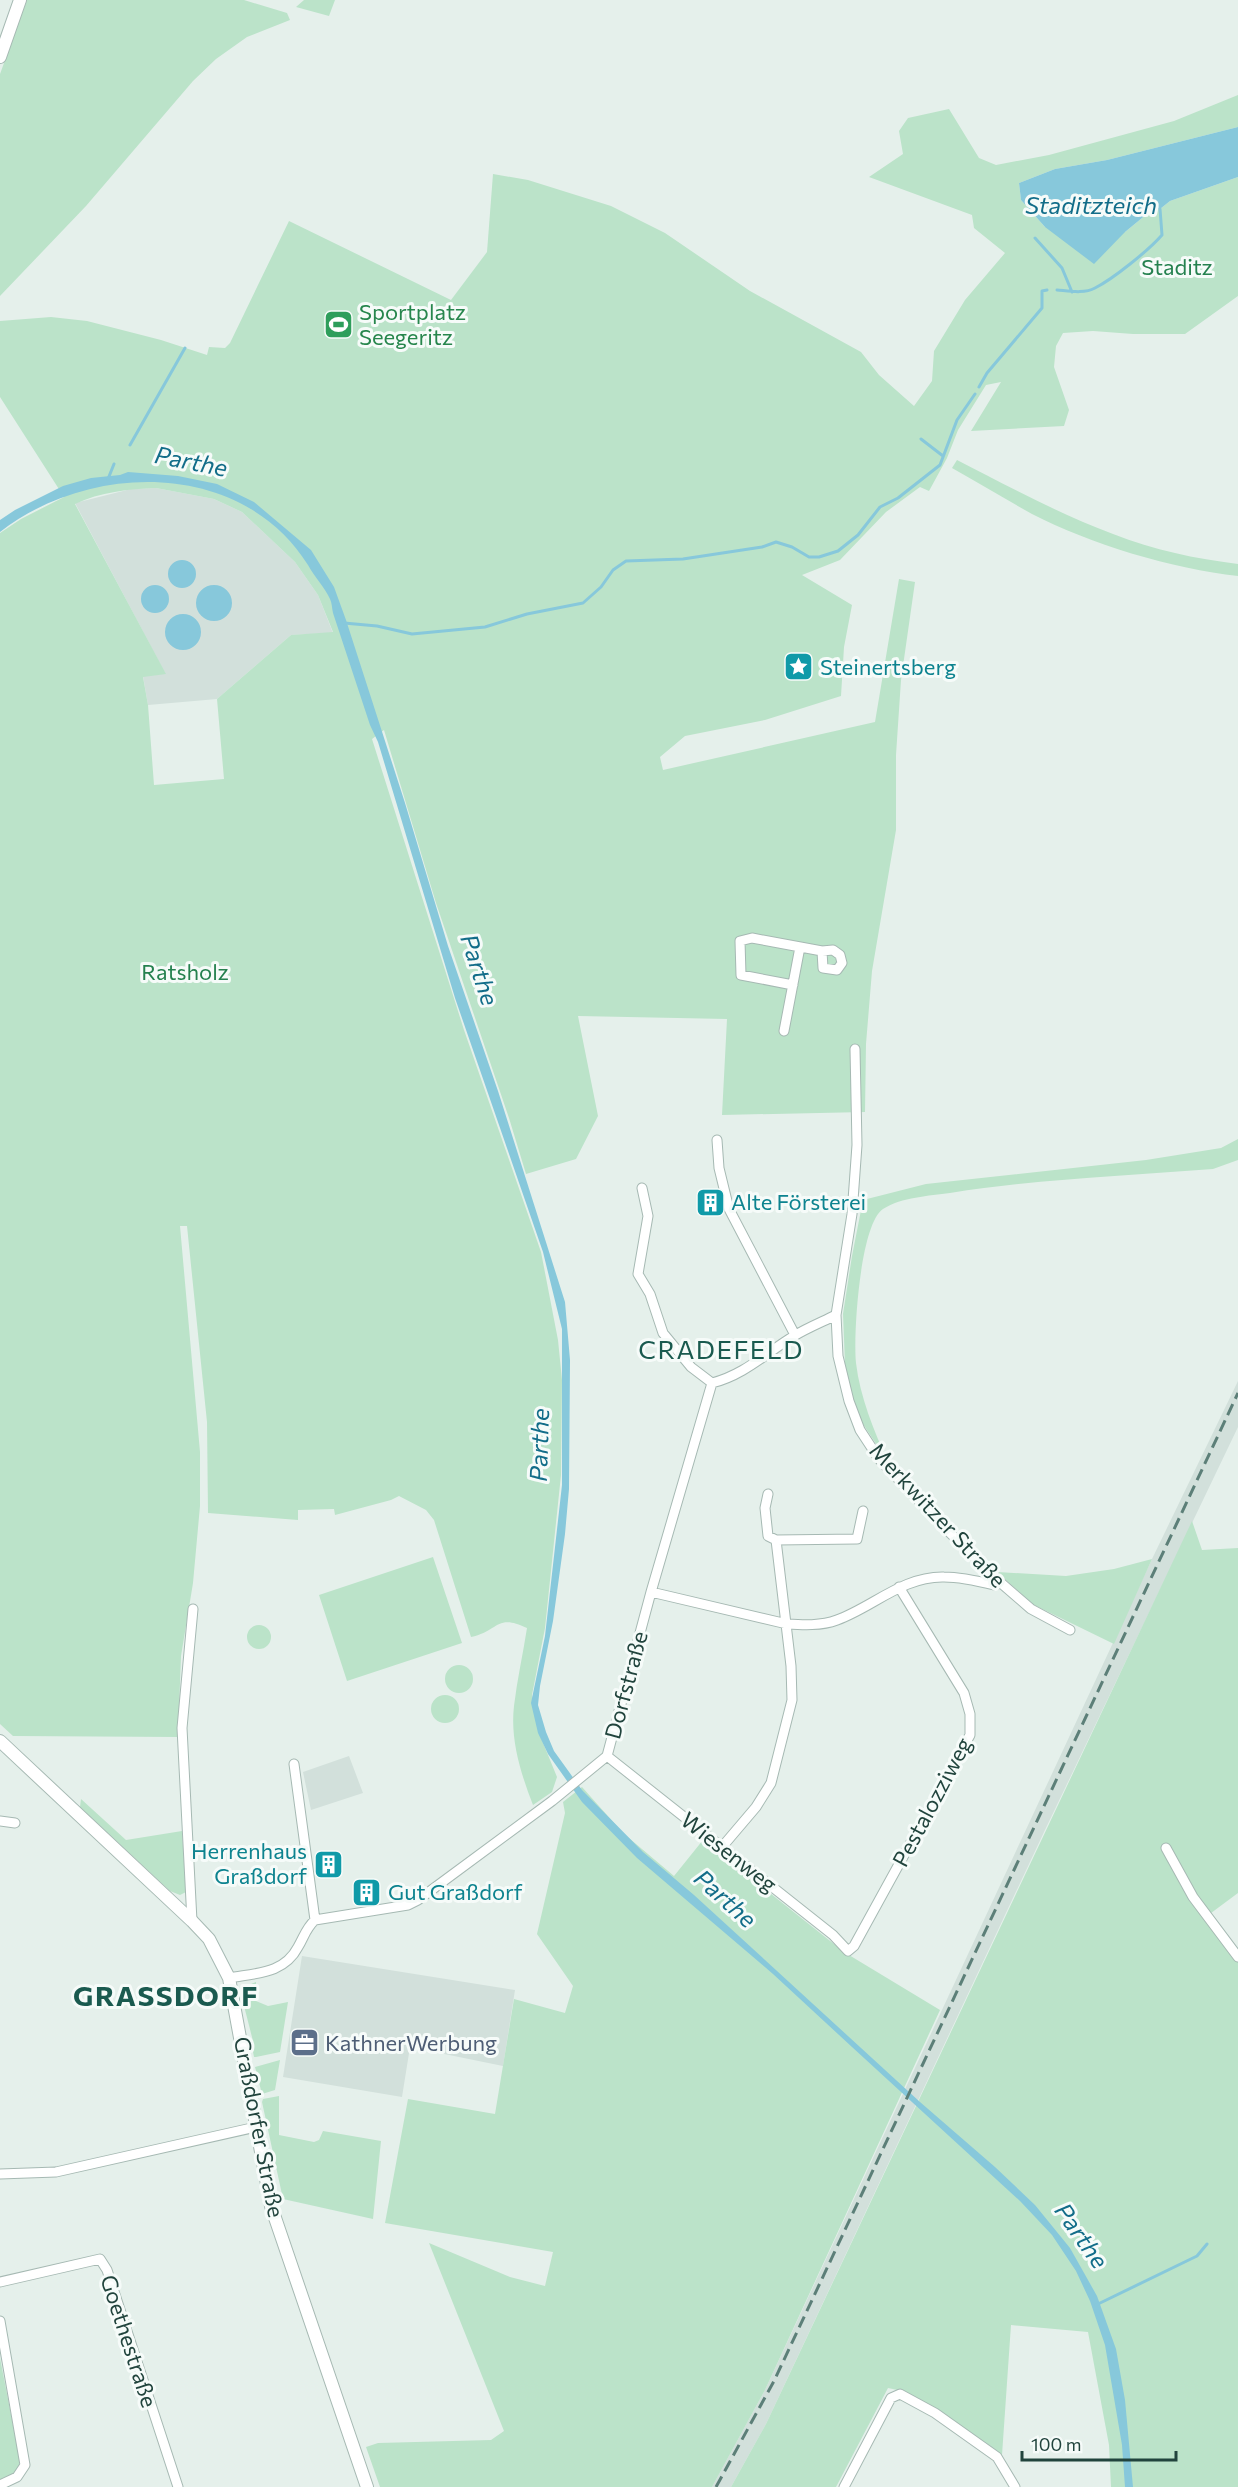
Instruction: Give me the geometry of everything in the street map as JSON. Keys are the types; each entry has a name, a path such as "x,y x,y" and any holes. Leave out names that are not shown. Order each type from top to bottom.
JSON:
{"street":[{"path":"0,57 20,0"},
{"path":"793,985 741,975 740,941 752,938 822,951"},
{"path":"784,1031 800,947"},
{"name":"Merkwitzer Straße","path":"855,1049 856,1157 852,1214 836,1315 838,1356 849,1401 860,1430 879,1459 943,1526 1000,1583 1031,1609 1070,1630"},
{"path":"717,1140 718,1168 729,1209 795,1335"},
{"path":"642,1188 648,1216 638,1274 650,1294 663,1333 691,1367 712,1383 729,1379 745,1371 795,1335 836,1315"},
{"name":"Dorfstraße","path":"315,1920 408,1905 418,1900 591,1771 607,1756 651,1592 712,1383"},
{"path":"768,1494 765,1508 768,1536 776,1540 857,1539 863,1511"},
{"path":"722,1847 756,1807 771,1784 792,1700 787,1624 776,1540"},
{"path":"651,1592 787,1624 810,1625 836,1620 899,1587 943,1577 994,1585 1000,1583"},
{"name":"Pestalozziweg","path":"848,1951 854,1946 970,1735 970,1714 964,1693 899,1587"},
{"path":"192,1921 182,1728 193,1609"},
{"name":"Graßdorfer Straße","path":"0,1741 192,1921 209,1940 229,1978 271,2206 367,2487"},
{"name":"Wiesenweg","path":"607,1756 833,1935 848,1951"},
{"path":"229,1978 269,1971 285,1965 298,1949 307,1927 315,1920 294,1764"},
{"path":"0,1821 15,1823"},
{"path":"1166,1848 1193,1897 1238,1957"},
{"path":"0,2174 56,2172 256,2127"},
{"name":"Goethestraße","path":"0,2282 100,2259 107,2270 178,2487"},
{"path":"0,2321 25,2465 17,2477 0,2485"},
{"path":"844,2487 891,2397 900,2394 935,2413 997,2457 1015,2487"}],"shaded area":[{"path":"156,488 214,499 242,512 295,562 318,595 333,633 291,635 217,699 148,705 143,676 165,673 75,503 131,489"},
{"path":"1238,1381 1238,1427 1044,1832 766,2424 731,2487 712,2487 765,2390 1152,1559"},
{"path":"349,1756 363,1793 311,1810 303,1772"},
{"path":"302,1956 515,1990 503,2066 410,2047 402,2097 283,2077"}],"green space":[{"path":"27,0 244,0 287,13 290,20 247,37 216,59 193,81 86,206 0,296 0,74"},
{"path":"304,0 335,0 329,16 296,7"},
{"path":"1238,95 1238,127 1107,160 1055,169 1019,183 1021,200 1045,227 1125,232 1153,209 1160,209 1170,201 1238,177 1238,296 1185,334 1093,331 1063,333 1056,346 1054,367 1069,410 1064,426 971,431 1001,382 986,385 958,430 947,458 929,491 920,487 886,512 840,560 802,575 852,605 844,647 841,696 765,720 685,736 660,757 663,770 875,722 899,579 915,582 901,680 896,755 896,830 872,971 866,1044 865,1112 722,1115 727,1019 578,1016 598,1116 576,1159 526,1174 436,903 384,730 372,739 464,1030 541,1252 558,1340 562,1380 561,1475 545,1628 532,1695 539,1733 557,1777 552,1792 533,1805 515,1744 514,1706 527,1628 509,1622 471,1637 434,1520 426,1510 399,1496 335,1515 334,1509 298,1510 298,1520 208,1513 207,1422 187,1226 180,1226 200,1452 200,1506 193,1583 181,1656 178,1737 13,1736 0,1724 0,533 21,519 64,497 0,397 0,321 51,317 87,321 161,340 207,355 209,347 225,348 230,343 289,221 451,300 487,252 493,174 528,180 611,206 665,233 750,291 861,352 879,375 914,406 932,381 934,351 965,300 1005,253 974,228 972,215 869,177 903,154 899,131 908,118 949,109 979,158 996,165 1049,155 1174,121","holes":["156,488 214,499 242,512 295,562 318,595 333,632 291,635 217,699 224,779 154,785 148,705 143,677 166,674 75,504 115,492"]},
{"path":"957,460 1063,513 1119,536 1183,555 1238,564 1238,576 1187,568 1132,554 1055,525 952,468"},
{"path":"1238,1139 1238,1160 1213,1169 983,1188 916,1198 883,1209 875,1219 864,1257 857,1306 855,1349 864,1401 888,1462 857,1415 845,1364 843,1314 863,1200 926,1184 1146,1160 1221,1148"},
{"path":"1192,1521 1202,1550 1238,1548 1238,1893 1207,1916 1238,1957 1238,2487 1111,2487 1109,2445 1088,2332 1011,2325 1002,2455 907,2392 888,2388 836,2487 731,2487 766,2424"},
{"path":"433,1557 462,1643 347,1681 319,1595"},
{"path":"1152,1559 1114,1644 1034,1605 997,1572 1066,1576 1114,1569"},
{"path":"259,1625 264,1626 270,1632 270,1642 264,1648 259,1649 254,1648 248,1642 247,1637 248,1632 254,1626"},
{"path":"459,1665 469,1669 473,1679 469,1689 459,1693 449,1689 445,1679 449,1669"},
{"path":"445,1695 455,1699 459,1709 455,1719 445,1723 435,1719 431,1709 435,1699"},
{"path":"582,1787 623,1833 674,1876 703,1840 844,1952 940,2010 765,2390 712,2487 380,2487 366,2447 378,2443 491,2440 504,2431 429,2243 510,2277 545,2286 553,2252 385,2223 408,2099 495,2114 514,1999 565,2013 573,1986 537,1934 565,1813 563,1802"},
{"path":"81,1799 126,1840 182,1831 186,1892 180,1895 170,1891 80,1807"},
{"path":"256,1982 256,2001 268,2006 288,2002 280,2052 254,2057 251,2042 253,2041 242,1998 246,1988"},
{"path":"280,2060 275,2090 262,2094 255,2067"},
{"path":"279,2096 279,2135 314,2142 319,2140 323,2131 381,2141 373,2219 283,2199 262,2102 263,2099"},
{"path":"0,2358 20,2461 17,2472 0,2481"}],"water":[{"name":"Staditzteich","path":"1238,127 1238,177 1170,201 1160,209 1153,209 1125,232 1094,264 1045,227 1021,200 1019,183 1055,169 1107,160"},
{"path":"128,472 178,476 217,484 254,502 311,550 334,587 346,620 448,946 498,1091 565,1302 570,1360 569,1489 553,1621 538,1705 554,1751 582,1790 643,1852 694,1895 920,2102 995,2167 1035,2205 1070,2248 1097,2296 1116,2349 1125,2400 1133,2487 1125,2487 1122,2445 1105,2345 1090,2301 1076,2271 1052,2235 1020,2201 773,1974 637,1858 582,1802 548,1754 538,1733 531,1703 545,1636 562,1485 562,1329 543,1252 455,998 378,742 370,725 328,595 308,565 280,531 245,506 206,490 163,482 120,484 77,492 37,509 0,532 0,520 63,486 91,478"},
{"path":"182,560 192,564 196,574 192,584 182,588 172,584 168,574 172,564"},
{"path":"155,585 165,589 169,599 165,609 155,613 145,609 141,599 145,589"},
{"path":"214,585 226,591 232,603 226,615 214,621 202,615 196,603 202,591"},
{"path":"183,614 195,620 201,632 195,644 183,650 171,644 165,632 171,620"}],"waterway":[{"path":"1057,290 1076,292 1091,290 1130,264 1162,235 1160,209"},
{"path":"1035,238 1062,268 1072,292"},
{"path":"979,387 987,373 1042,308 1042,291 1047,290"},
{"path":"130,445 185,348"},
{"path":"344,623 377,626 412,634 485,627 527,614 583,603 601,587 613,570 626,561 683,559 762,547 776,542 792,547 809,557 819,557 838,551 858,535 880,507 898,498 940,465 957,420 975,394"},
{"path":"921,439 943,456"},
{"path":"108,479 114,464"},
{"path":"1096,2305 1197,2256 1207,2244"}],"railway":[{"path":"716,2487 774,2381 1238,1393"}],"place":[{"name":"Sportplatz Seegeritz","path":"338,325"},
{"name":"Steinertsberg","path":"799,667"},
{"name":"Alte Försterei","path":"710,1202"},
{"name":"Herrenhaus Graßdorf","path":"328,1864"},
{"name":"Gut Graßdorf","path":"367,1892"},
{"name":"KathnerWerbung","path":"304,2043"}],"district":[{"name":"CRADEFELD","path":"721,1350"},
{"name":"GRASSDORF","path":"166,1996"}],"park label":[{"name":"Staditz","path":"1177,267"},
{"name":"Ratsholz","path":"185,972"}],"water label":[{"name":"Parthe","path":"191,462"},
{"name":"Parthe","path":"479,970"},
{"name":"Parthe","path":"540,1445"},
{"name":"Parthe","path":"725,1899"},
{"name":"Parthe","path":"1081,2236"}]}
